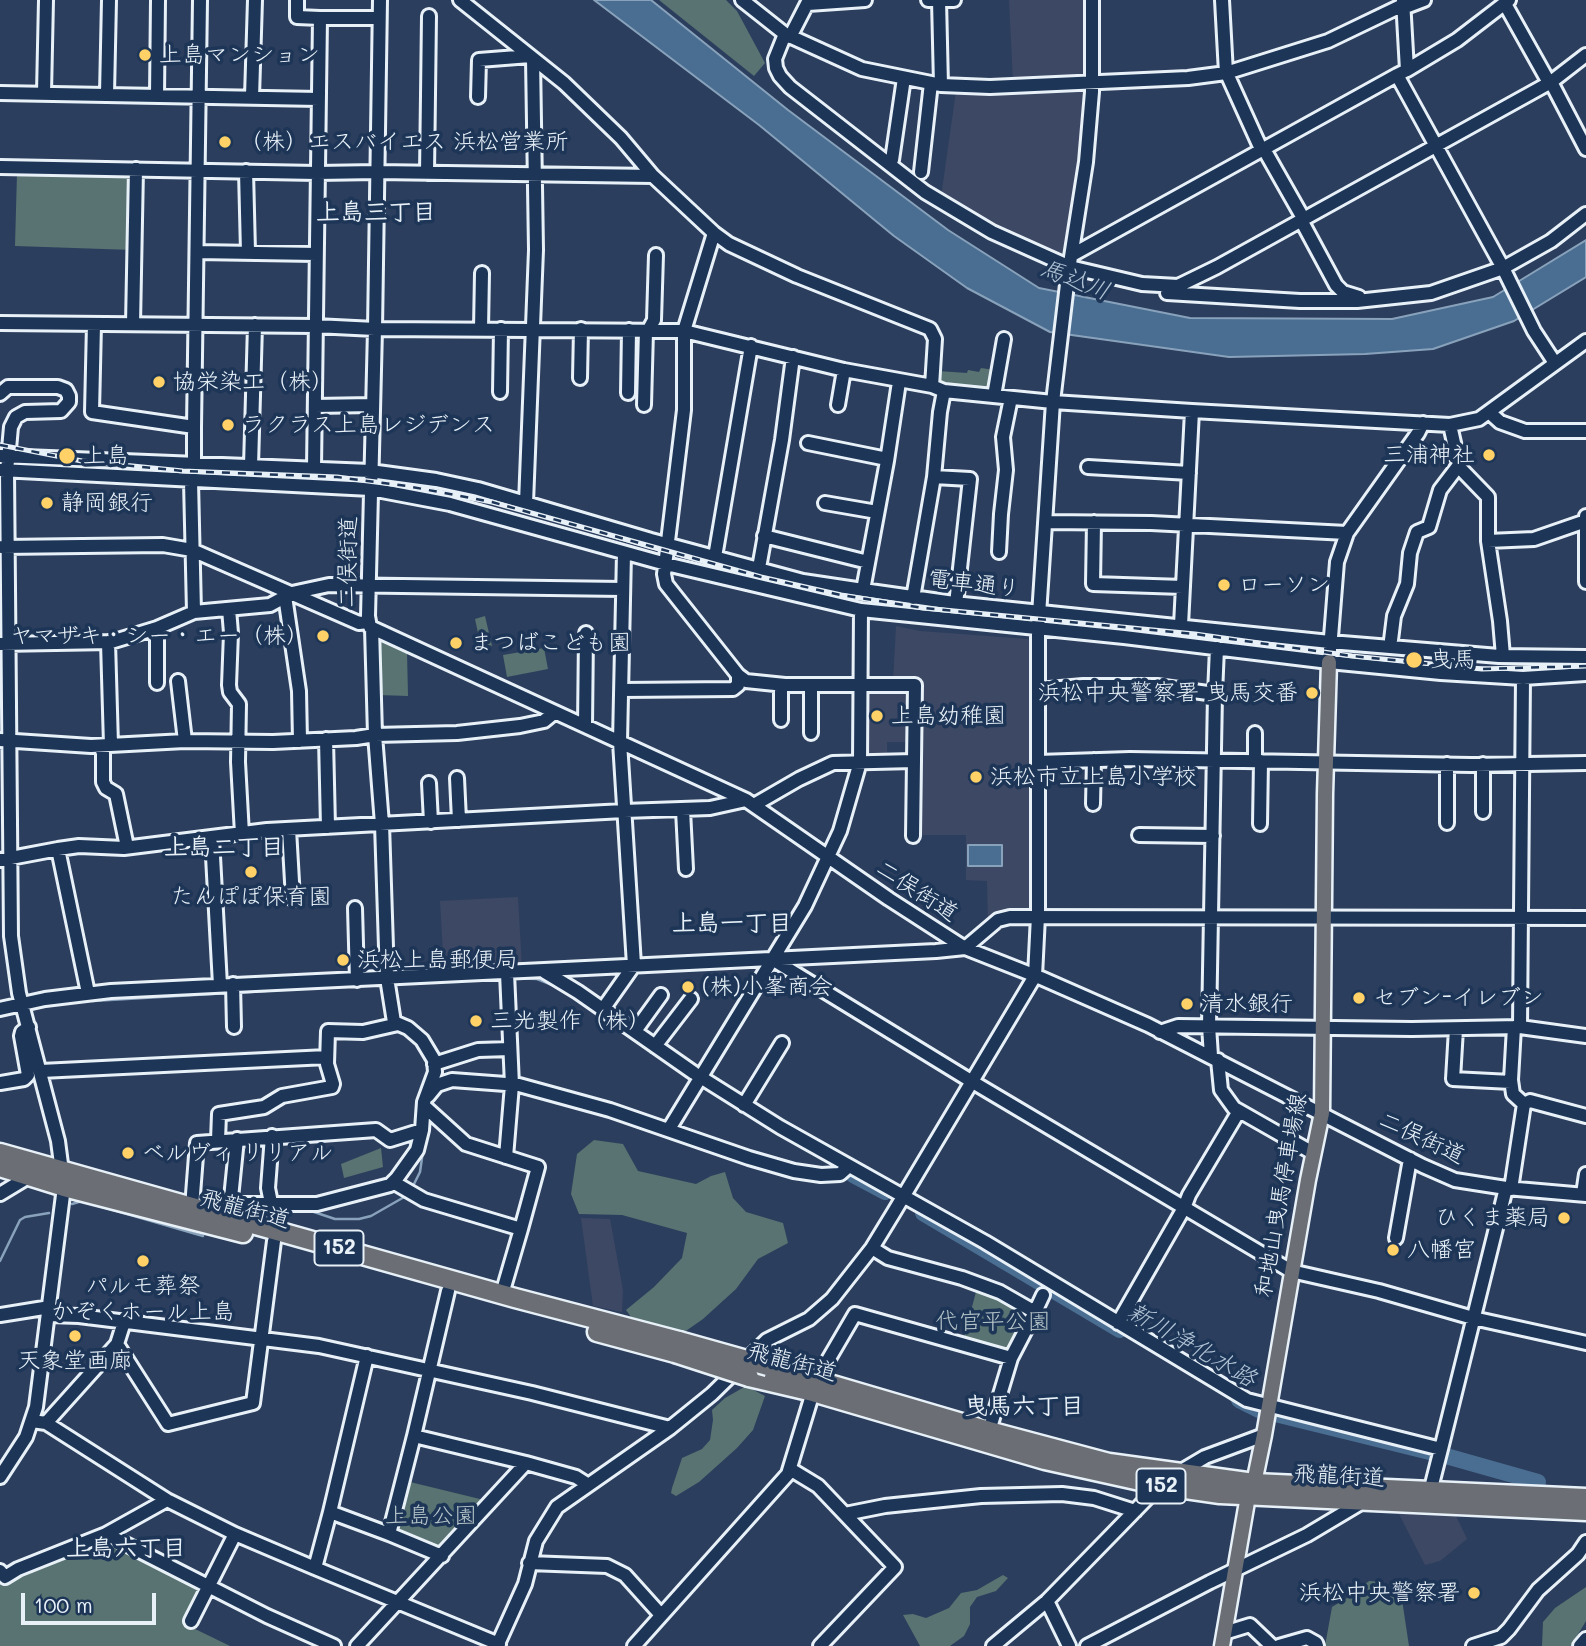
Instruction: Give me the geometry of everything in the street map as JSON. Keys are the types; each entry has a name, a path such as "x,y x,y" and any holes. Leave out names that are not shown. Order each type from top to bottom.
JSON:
{"highway":[{"name":"飛龍街道","path":"0,1153 64,1179 448,1291 677,1347 768,1366 815,1386 1045,1460 1158,1485 1428,1497 1586,1498"},
{"name":"飛龍街道","path":"0,1167 37,1170"},
{"name":"飛龍街道","path":"64,1179 192,1207 228,1212 677,1347 749,1377 815,1386 1109,1463 1177,1473 1251,1489 1364,1501 1428,1497 1586,1511"}],"main road":[{"name":"和地山曳馬停車場線","path":"1223,1639 1264,1434 1291,1271 1322,1113 1329,662"}],"street":[{"path":"44,93 46,0"},
{"path":"107,94 109,0"},
{"path":"157,96 158,0"},
{"path":"194,465 200,0"},
{"path":"252,97 255,0"},
{"path":"297,0 297,18 379,18"},
{"name":"二俣街道","path":"380,0 368,586 370,625 750,803 965,948 1160,1032 1410,1159 1455,1180 1508,1188 1584,1194"},
{"path":"460,0 594,111 653,176 729,244 877,309 930,329 934,339 940,412 934,477 913,597"},
{"path":"742,0 787,35 862,69 936,84 1024,87 1188,78 1227,72 1328,41 1403,4 1424,0"},
{"path":"866,0 808,2 787,35 775,64 790,86 925,192 992,232 1070,266 1142,284 1183,285 1551,82 1586,55"},
{"path":"921,172 936,84 936,0 954,0"},
{"path":"39,1422 167,1500 234,1534 498,1645 525,1584 536,1541 557,1507 670,1428 712,1394 767,1340 809,1319 832,1299 872,1248 1035,976 1038,916 1039,612 1053,402 1086,162 1092,82 1092,0"},
{"path":"1222,0 1228,76 1261,149 1265,151 1339,290 1368,301"},
{"path":"1070,266 1261,149 1457,40 1507,2 1586,149"},
{"path":"1403,4 1402,72 1437,146 1534,331 1555,363"},
{"path":"427,173 429,16"},
{"path":"314,468 320,18"},
{"path":"478,97 479,60 532,58"},
{"path":"526,503 536,250 532,58"},
{"path":"892,160 904,78"},
{"path":"0,93 319,99"},
{"path":"0,167 653,176"},
{"path":"134,324 136,169"},
{"path":"246,171 248,252"},
{"path":"1110,277 1128,287 1157,292 1300,300 1368,301 1432,293 1504,270 1551,241 1586,214"},
{"path":"714,233 684,331 684,410 664,574 666,584 738,676 746,681 781,685 915,685 913,836"},
{"path":"198,252 316,254"},
{"path":"644,405 647,331 654,320 656,256"},
{"path":"481,329 482,273"},
{"path":"0,323 684,331 899,382 993,396 1192,411 1450,425 1479,419 1586,341"},
{"path":"94,324 92,412 194,427"},
{"path":"251,466 255,325"},
{"path":"499,392 501,329"},
{"path":"580,378 581,330"},
{"path":"628,393 629,330"},
{"path":"993,396 1004,340"},
{"path":"715,557 751,346"},
{"path":"759,568 793,357"},
{"path":"838,405 844,370"},
{"path":"863,590 899,382"},
{"path":"0,394 8,387 58,387 66,390 69,396 69,402 61,411 25,412 16,417 4,456 3,471 5,859 11,936 19,993 41,1071 64,1179 39,1422"},
{"path":"999,552 1006,470 1003,437 1011,398"},
{"path":"315,406 372,405"},
{"path":"1181,625 1192,411"},
{"path":"1489,412 1500,422 1525,431 1586,431"},
{"path":"1329,662 1337,562 1347,533 1423,423"},
{"path":"1450,425 1459,467 1488,497 1488,541 1503,656"},
{"path":"0,436 4,456"},
{"path":"808,443 887,459"},
{"path":"4,456 370,471"},
{"path":"1088,467 1189,473"},
{"path":"1391,640 1394,616 1407,584 1410,553 1417,532 1429,527 1440,490 1459,467"},
{"name":"二俣街道","path":"3,471 371,489"},
{"name":"電車通り","path":"370,471 436,480 803,581 956,604 1330,642 1503,656 1586,657"},
{"path":"934,477 970,479 956,604"},
{"path":"191,481 194,612"},
{"name":"電車通り","path":"371,489 450,504 666,564 861,610 1329,662 1523,678 1586,674"},
{"path":"825,503 877,512"},
{"path":"1586,513 1586,582"},
{"path":"1045,522 1347,533"},
{"path":"1094,522 1093,584 1183,587"},
{"path":"1488,541 1534,539 1586,523"},
{"path":"765,536 868,562"},
{"path":"4,547 163,545 192,550 289,595 370,625 388,982 393,1018 422,1040 430,1050 435,1072 424,1104 417,1150 393,1182 372,1190 317,1204 250,1203 228,1212 237,1139"},
{"path":"603,1009 634,965 621,743 624,553"},
{"path":"5,644 108,642 157,628 194,612 270,605 289,595 330,585 623,589"},
{"path":"289,595 299,691 300,741"},
{"path":"229,608 229,685 230,692 239,704 238,762 242,834"},
{"path":"669,1129 805,906 840,831 860,762 861,610"},
{"path":"157,628 157,683"},
{"path":"585,726 586,633"},
{"path":"108,642 103,782 106,789 116,794 127,847"},
{"path":"1217,648 1209,1026 1214,1058 1221,1090 1239,1111 1313,1153"},
{"path":"622,690 733,690 738,676"},
{"path":"1523,678 1517,1027 1511,1082 1513,1094 1524,1104"},
{"path":"178,681 185,741"},
{"path":"780,720 781,685"},
{"path":"811,685 811,733"},
{"path":"1038,690 1083,686 1157,686 1215,694"},
{"path":"5,740 106,746 185,741 300,741 478,731 544,721 555,712"},
{"path":"1255,733 1260,824"},
{"path":"326,739 328,827"},
{"path":"1038,762 1094,760 1586,763"},
{"path":"1093,804 1094,760"},
{"path":"5,859 58,849 127,847 289,829 710,808 750,803 834,763 914,761"},
{"path":"1447,764 1447,823"},
{"path":"1483,764 1483,812"},
{"path":"457,778 459,820"},
{"path":"429,783 431,822"},
{"path":"683,810 686,869"},
{"path":"289,829 293,899"},
{"path":"1139,835 1213,836"},
{"path":"212,838 234,1027"},
{"path":"58,849 88,993"},
{"path":"355,908 356,980"},
{"path":"0,1009 88,993 230,989 356,980 388,982 508,977 542,971 634,965 965,948 998,920 1010,917 1586,918"},
{"path":"771,959 1291,1271 1473,1318 1586,1343"},
{"path":"542,971 635,1031 700,1081 744,1105 845,1170 902,1200 1247,1400 1267,1410 1441,1449"},
{"path":"506,1157 512,1085 508,977"},
{"path":"635,1031 661,995"},
{"path":"655,1046 691,999"},
{"path":"218,1140 219,1114 264,1107 282,1096 332,1087 327,1069 328,1031 363,1032 398,1024"},
{"path":"1160,1032 1178,1026 1456,1029 1517,1027 1586,1036"},
{"path":"0,1083 24,1079 28,1075 21,1034 29,1027"},
{"path":"1456,1029 1453,1079 1511,1082"},
{"path":"744,1105 782,1043"},
{"path":"434,1064 478,1050 510,1049"},
{"path":"41,1071 327,1057"},
{"path":"424,1104 437,1085 452,1080 512,1085 610,1110 794,1171 821,1175 845,1170"},
{"path":"1524,1104 1530,1101 1586,1116"},
{"path":"424,1104 466,1144 538,1167 502,1294"},
{"path":"1428,1497 1508,1188 1524,1104"},
{"path":"1118,1324 1239,1111"},
{"path":"192,1207 197,1143 376,1130 387,1140 422,1130"},
{"path":"271,1203 268,1188 272,1136"},
{"path":"1396,1238 1410,1159"},
{"path":"0,1194 37,1170"},
{"path":"1584,1194 1586,1174"},
{"path":"393,1182 424,1200 521,1229"},
{"path":"117,1344 168,1424 253,1403 274,1241"},
{"path":"872,1248 888,1258 962,1278 1000,1292 1035,1312"},
{"path":"389,1534 448,1291"},
{"path":"989,1431 1011,1358 1043,1295"},
{"path":"0,1315 50,1311 319,1346 670,1428"},
{"path":"634,1646 761,1507 790,1469 815,1386 855,1314 1011,1358"},
{"path":"0,1477 6,1458 117,1344 124,1322"},
{"path":"315,1568 368,1356"},
{"path":"993,1646 1047,1601 1158,1485 1205,1457 1264,1434"},
{"path":"414,1436 526,1463 576,1477 587,1484"},
{"path":"357,1646 437,1554 526,1463"},
{"path":"790,1469 818,1486 895,1567 820,1646"},
{"path":"845,1514 885,1506 973,1496 1062,1494 1094,1498 1135,1511"},
{"path":"0,1571 5,1577 18,1569 106,1534 167,1500"},
{"path":"1087,1646 1307,1535 1364,1501"},
{"path":"330,1511 437,1554"},
{"path":"106,1534 267,1616 334,1646"},
{"path":"191,1621 234,1534"},
{"path":"1473,1646 1501,1637 1538,1590 1578,1553 1586,1542"},
{"path":"529,1563 607,1566 625,1575 661,1615"},
{"path":"1047,1601 1069,1646"},
{"path":"1223,1639 1250,1625 1272,1646"},
{"path":"1279,1646 1307,1638 1317,1646"},
{"path":"1580,1646 1586,1639"}],"shaded area":[{"path":"594,0 651,0 788,110 948,230 1039,288 1190,318 1392,319 1493,297 1586,240 1586,277 1514,321 1433,349 1365,354 1229,357 1050,332 967,288 894,236 759,125"},
{"path":"1009,0 1086,0 1087,80 1013,82"},
{"path":"1088,89 1065,256 1058,257 941,197 956,91"},
{"name":"浜松市立上島小学校","path":"896,626 920,631 1028,639 1034,648 1034,913 988,924 987,881 966,880 966,835 917,835 918,684 893,682"},
{"path":"864,688 912,688 912,742 887,742 887,758 864,758"},
{"path":"968,845 1002,845 1002,866 968,866"},
{"path":"518,897 522,967 444,970 440,901"},
{"path":"581,1218 610,1219 623,1290 622,1312 593,1306"},
{"path":"1398,1512 1456,1516 1467,1539 1440,1561 1425,1565"}],"green space":[{"path":"659,0 726,0 737,11 765,63 754,76"},
{"path":"17,173 129,176 134,182 133,250 15,246"},
{"path":"981,368 994,370 990,391 946,386 938,379 938,371 967,373 968,370 979,372"},
{"path":"485,616 492,646 480,642 475,619"},
{"path":"380,641 407,651 408,696 378,695 377,646"},
{"path":"544,648 548,669 507,677 503,655"},
{"path":"594,1140 623,1144 638,1171 696,1184 725,1172 733,1198 746,1212 783,1223 788,1243 758,1259 736,1289 683,1333 631,1317 626,1310 654,1287 682,1258 687,1233 622,1215 579,1214 571,1194 577,1154"},
{"path":"381,1148 383,1167 344,1178 341,1164"},
{"name":"代官平公園","path":"977,1288 997,1295 1025,1314 1026,1318 1010,1349 1006,1351 964,1337"},
{"path":"746,1386 765,1396 753,1430 699,1482 676,1496 671,1493 682,1458 702,1449 710,1440 712,1410 725,1398"},
{"name":"上島公園","path":"406,1481 484,1500 441,1550 396,1534 394,1529"},
{"path":"102,1539 207,1591 191,1627 230,1646 0,1646 0,1585 63,1560"},
{"path":"1003,1575 1008,1578 996,1591 977,1597 970,1607 970,1624 964,1636 950,1646 920,1646 903,1615 913,1614 926,1618 949,1608 961,1593 977,1590"},
{"path":"1369,1581 1382,1582 1389,1589 1401,1593 1409,1646 1325,1646 1332,1607"},
{"path":"1586,1587 1586,1621 1571,1646 1542,1646 1543,1622 1555,1608"}],"waterway":[{"path":"512,978 537,979 560,988"},
{"path":"393,983 502,979"},
{"path":"236,993 338,986"},
{"path":"93,1001 229,993"},
{"path":"700,1085 775,1131"},
{"path":"412,1188 420,1172 424,1144"},
{"path":"842,1177 853,1175"},
{"name":"新川浄化水路","path":"853,1175 885,1192"},
{"path":"308,1210 335,1219 359,1219 371,1216 406,1196"},
{"path":"72,1204 82,1201 203,1236"},
{"path":"0,1261 20,1220 49,1213"},
{"name":"新川浄化水路","path":"923,1213 1120,1330"},
{"name":"新川浄化水路","path":"1239,1400 1259,1410 1446,1456 1538,1482"}],"railway":[{"path":"0,445 82,461 183,471 337,477 407,486 492,502 761,577 841,595 923,608 1195,634 1352,656 1482,669 1586,666"}],"place":[{"name":"上島マンション","path":"145,55"},
{"name":"（株）エスバイエス 浜松営業所","path":"225,142"},
{"name":"協栄染工（株）","path":"159,382"},
{"name":"ラクラス上島レジデンス","path":"228,425"},
{"name":"三浦神社","path":"1489,455"},
{"name":"上島","path":"67,456"},
{"name":"静岡銀行","path":"47,503"},
{"name":"ローソン","path":"1224,585"},
{"name":"ヤマザキ・シー・エー（株）","path":"323,636"},
{"name":"まつばこども園","path":"456,643"},
{"name":"曳馬","path":"1414,660"},
{"name":"浜松中央警察署 曳馬交番","path":"1312,693"},
{"name":"上島幼稚園","path":"877,716"},
{"name":"浜松市立上島小学校","path":"976,777"},
{"name":"たんぽぽ保育園","path":"251,872"},
{"name":"浜松上島郵便局","path":"343,960"},
{"name":"(株)小峯商会","path":"688,987"},
{"name":"セブン-イレブン","path":"1359,998"},
{"name":"清水銀行","path":"1187,1004"},
{"name":"三光製作（株）","path":"476,1021"},
{"name":"ベルヴィ リリアル","path":"128,1153"},
{"name":"ひくま薬局","path":"1564,1218"},
{"name":"八幡宮","path":"1393,1250"},
{"name":"パルモ葬祭 かぞくホール上島","path":"143,1261"},
{"name":"天象堂画廊","path":"75,1336"},
{"name":"浜松中央警察署","path":"1474,1593"}],"district":[{"name":"上島三丁目","path":"376,213"},
{"name":"上島二丁目","path":"224,848"},
{"name":"上島一丁目","path":"732,924"},
{"name":"曳馬六丁目","path":"1024,1407"},
{"name":"上島六丁目","path":"126,1549"}],"water label":[{"name":"馬込川","path":"1075,280"}]}
